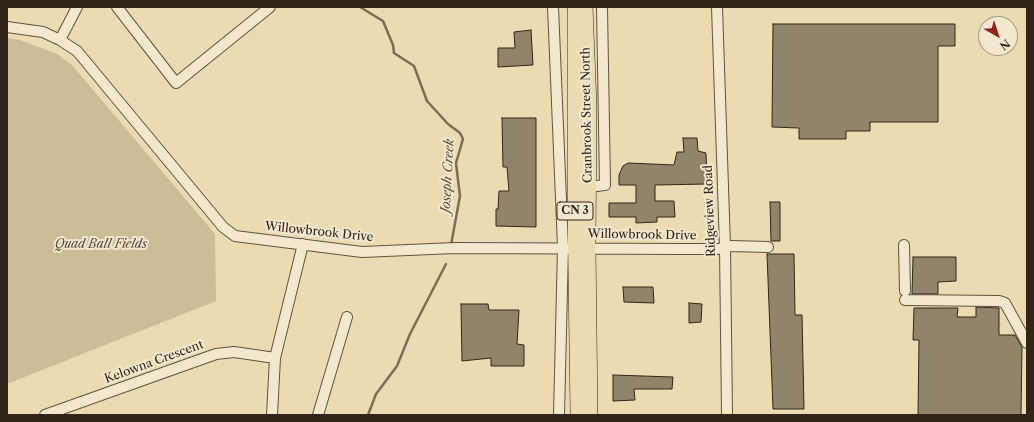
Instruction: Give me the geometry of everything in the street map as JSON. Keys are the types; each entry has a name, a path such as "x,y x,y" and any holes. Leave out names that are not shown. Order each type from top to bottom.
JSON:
{"highway":[{"name":"Cranbrook Street North","path":"575,7 578,415"},
{"name":"Cranbrook Street North","path":"585,7 587,47 588,187 576,248 590,415"}],"street":[{"path":"60,40 77,7"},
{"path":"116,7 176,83 270,7"},
{"path":"553,7 576,248 558,415"},
{"path":"588,187 605,185 602,7"},
{"name":"Ridgeview Road","path":"717,7 725,247 727,415"},
{"name":"Willowbrook Drive","path":"7,27 43,32 60,40 77,51 223,227 236,236 362,252 455,248 679,249 768,247"},
{"path":"587,47 602,46"},
{"path":"272,415 275,358 303,244"},
{"path":"904,245 905,295 999,301 1005,303 1027,343"},
{"path":"318,415 347,317"},
{"name":"Kelowna Crescent","path":"46,415 216,354 234,352 275,358"}],"green space":[{"name":"Quad Ball Fields","path":"7,38 20,40 57,54 72,65 215,234 216,301 7,384"}],"building":[{"path":"773,24 955,24 955,46 938,46 938,122 870,122 870,131 846,131 846,139 799,139 799,128 772,127"},
{"path":"531,30 533,65 498,67 498,48 515,48 514,32"},
{"path":"502,118 536,118 536,227 496,226 496,209 498,209 499,191 509,191 507,167 503,167"},
{"path":"683,138 697,138 698,151 706,153 707,184 655,185 655,201 674,201 675,217 657,217 657,222 636,223 636,217 609,217 609,203 636,203 636,185 619,185 619,175 623,166 628,163 674,165 677,152 684,152"},
{"path":"770,202 780,202 780,241 771,241"},
{"path":"767,254 794,254 795,315 802,315 804,409 773,409"},
{"path":"913,257 956,257 956,281 938,282 938,294 912,294"},
{"path":"623,287 653,287 654,303 624,302"},
{"path":"689,303 702,304 701,322 689,323"},
{"path":"461,304 488,304 489,310 519,310 517,344 524,345 524,366 491,366 491,358 462,361"},
{"path":"976,307 999,308 999,335 1015,335 1022,347 1021,415 918,415 919,340 913,340 914,308 958,308 957,317 976,317"},
{"path":"613,375 673,377 672,389 634,389 635,400 613,401"}],"waterway":[{"name":"Joseph Creek","path":"360,7 383,21 393,45 394,53 414,66 427,101 448,124 460,133 463,139 456,163 460,196 451,245"},
{"name":"Joseph Creek","path":"368,415 376,394 397,366 410,334 446,264"}]}
